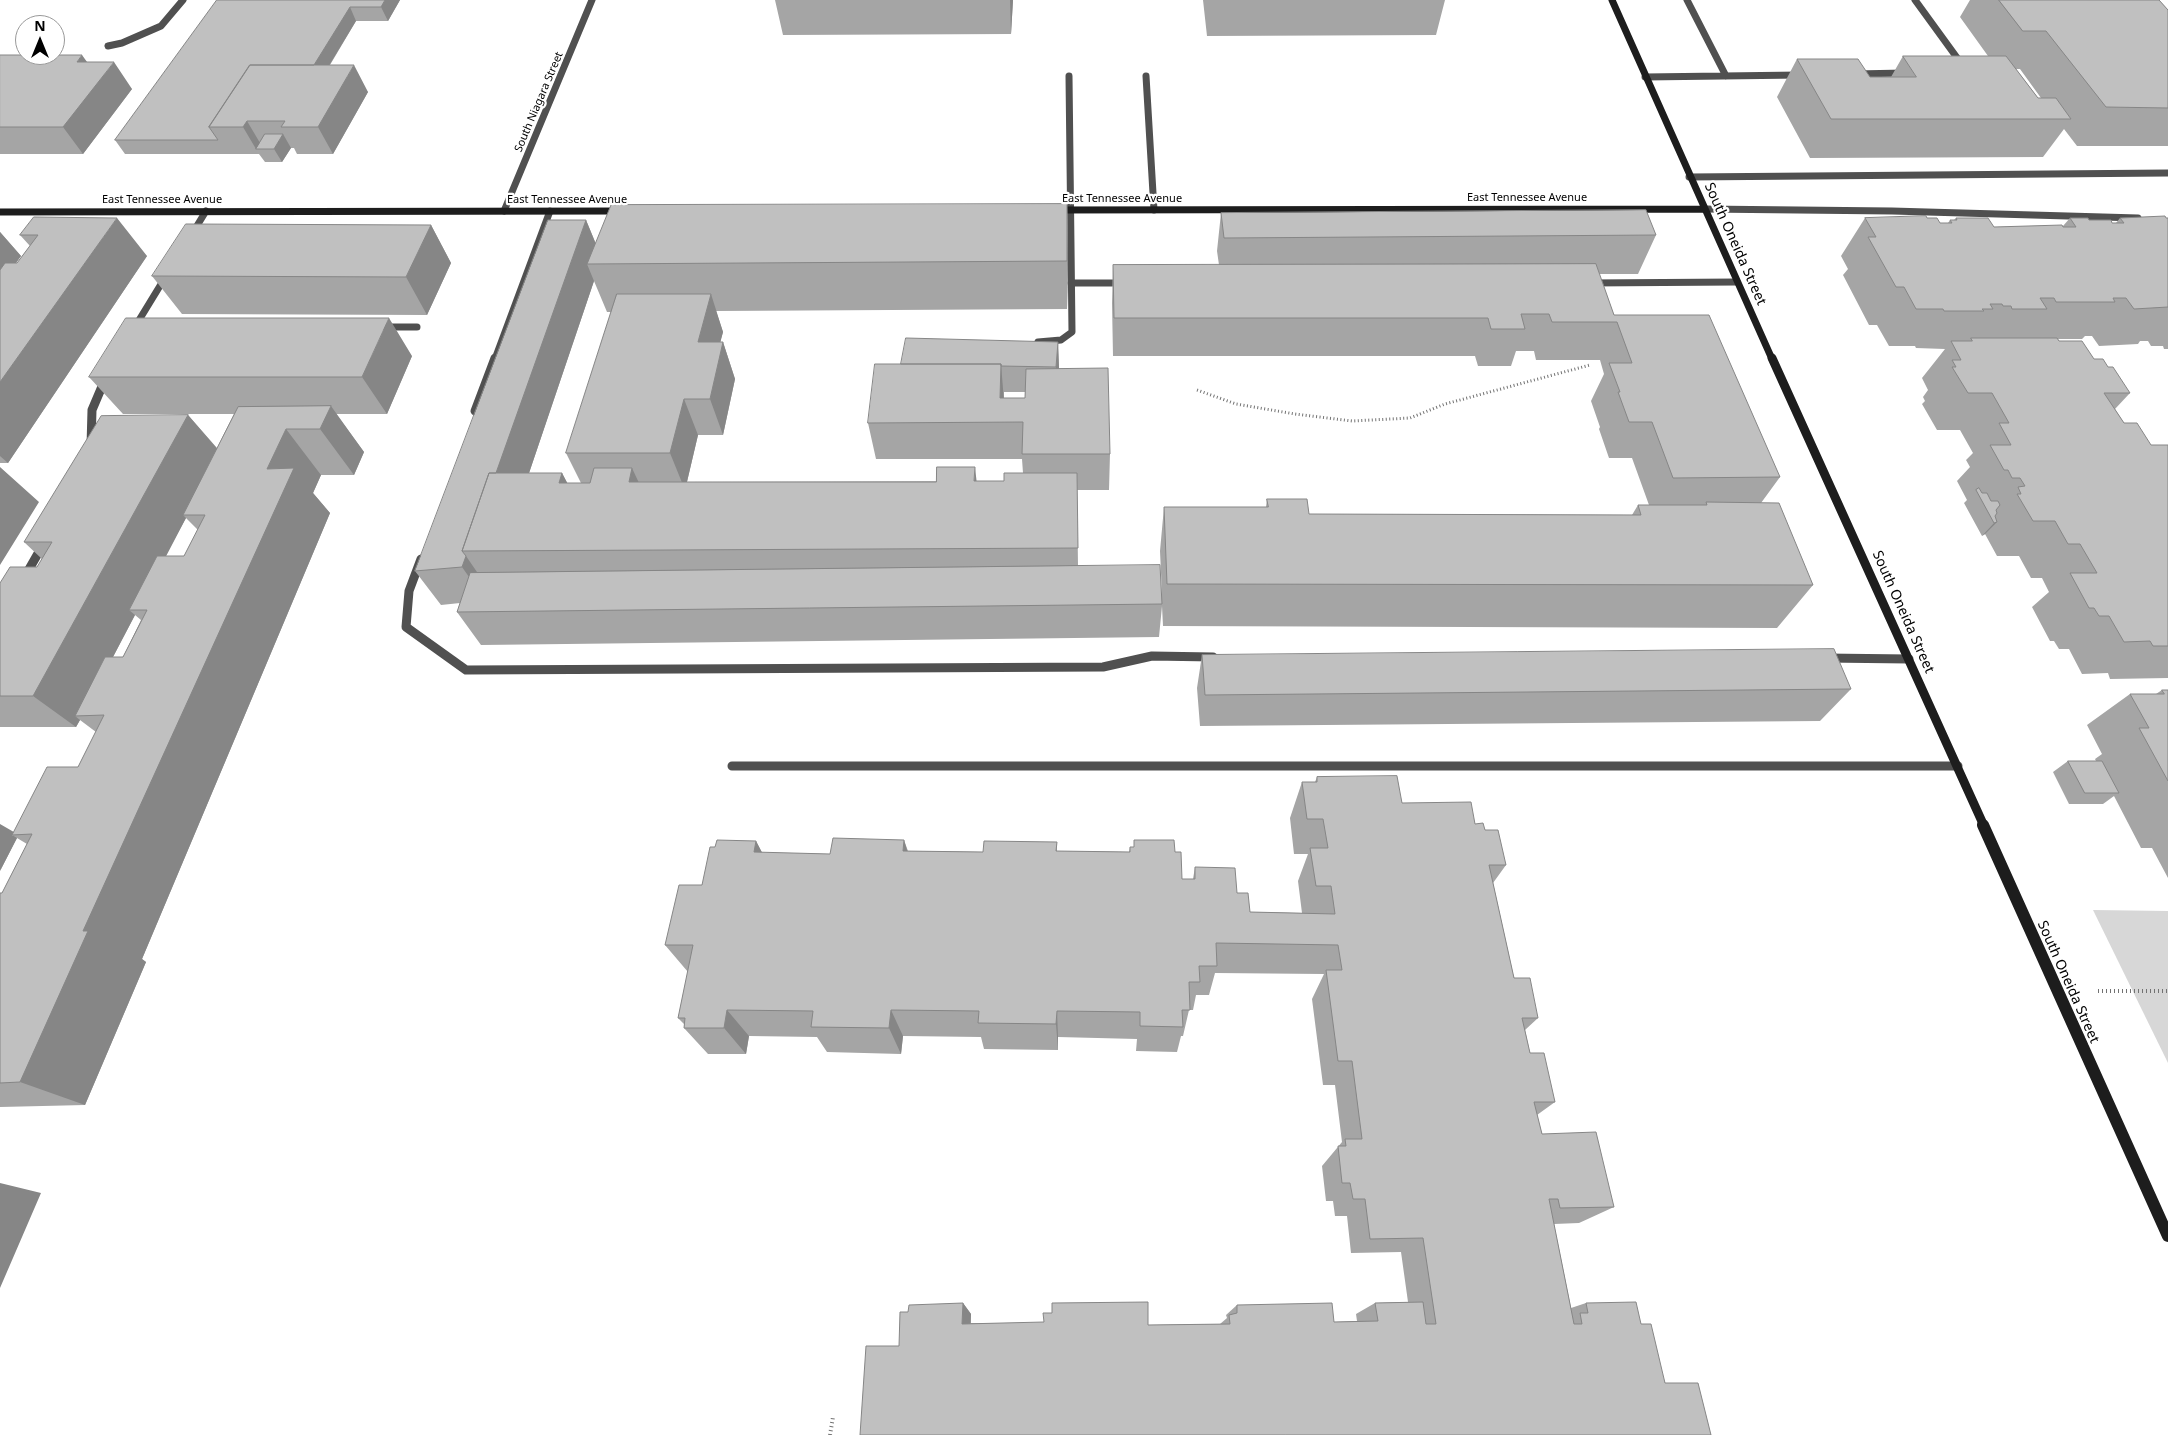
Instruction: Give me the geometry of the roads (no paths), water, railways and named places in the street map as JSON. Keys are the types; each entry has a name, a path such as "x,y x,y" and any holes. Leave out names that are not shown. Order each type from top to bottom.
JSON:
{"street":[{"path":"108,46 122,43 155,29 165,22 183,0"},
{"name":"South Niagara Street","path":"504,211 592,0"},
{"name":"South Oneida Street","path":"1612,0 1704,209 1958,766 2168,1236"},
{"path":"1687,0 1726,76"},
{"path":"1915,0 1967,72 1958,73"},
{"path":"1851,74 1909,73"},
{"path":"1645,77 1813,74"},
{"path":"1027,342 1056,342 1066,339 1072,332 1072,210 1068,136 1069,76"},
{"path":"1146,76 1154,210"},
{"path":"1690,177 2168,173"},
{"path":"1704,209 1892,211 2148,218"},
{"name":"East Tennessee Avenue","path":"1042,210 1704,209"},
{"path":"186,245 206,211"},
{"path":"471,424 550,211"},
{"name":"East Tennessee Avenue","path":"0,212 628,211"},
{"path":"144,328 132,332 170,270"},
{"path":"1578,283 1737,282"},
{"path":"1071,283 1130,283"},
{"path":"378,327 417,327"},
{"path":"92,454 89,419 93,399 111,368"},
{"path":"18,587 48,537"},
{"path":"426,545 409,591 406,627 466,670 1103,667 1152,656 1222,657"},
{"path":"1820,658 1909,659"},
{"path":"732,766 1958,766"}]}
